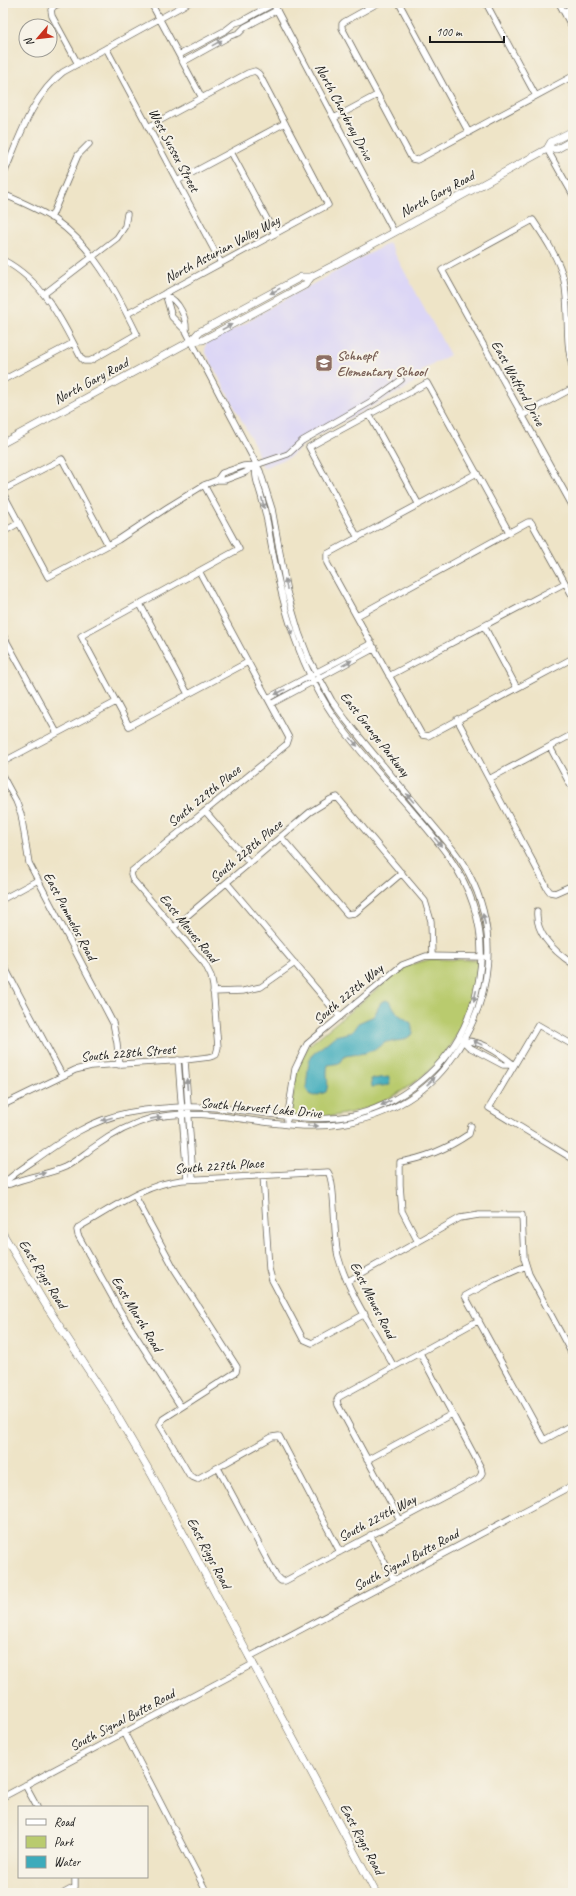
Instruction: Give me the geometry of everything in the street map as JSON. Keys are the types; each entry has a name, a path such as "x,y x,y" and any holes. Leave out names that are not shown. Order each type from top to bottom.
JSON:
{"main road":[{"name":"North Gary Road","path":"3,443 191,341 205,328 301,277 311,277 547,149 551,142 573,131"},
{"path":"547,149 557,149 573,140"},
{"name":"East Riggs Road","path":"3,1234 47,1307 108,1400 153,1477 376,1893"}],"street":[{"path":"60,3 54,6 51,10 52,16 78,64"},
{"path":"151,3 202,98"},
{"path":"3,176 36,102 54,79 106,48 188,3"},
{"path":"179,55 273,3"},
{"name":"North Charbray Drive","path":"273,3 394,232"},
{"path":"378,3 342,24 342,28 412,159 417,160 573,76"},
{"path":"400,3 469,133"},
{"path":"486,3 536,96"},
{"path":"559,3 573,29"},
{"path":"564,12 573,7"},
{"path":"183,62 230,36 235,35 245,27 277,10"},
{"path":"229,27 230,33 235,35"},
{"name":"West Sussex Street","path":"106,48 221,263"},
{"path":"148,127 255,71 259,74 285,123 177,181"},
{"path":"334,118 377,95"},
{"name":"North Asturian Valley Way","path":"126,314 166,294 328,205 285,123"},
{"path":"51,218 78,156 88,144"},
{"path":"547,149 573,195"},
{"path":"231,152 275,234"},
{"path":"3,194 51,218 76,238 94,257 137,334 90,361 84,362 80,358 53,306 44,294 23,272 3,260"},
{"path":"44,294 117,238 125,226 127,214"},
{"name":"East Watford Drive","path":"571,357 564,280 542,234 533,220 442,270 573,507"},
{"path":"166,294 172,298 179,309 183,312 186,331"},
{"path":"166,294 172,318 186,331"},
{"path":"171,313 174,310 179,309"},
{"name":"East Grange Parkway","path":"186,331 242,433 256,466 260,471 269,495 287,592 295,621 309,659 332,700 346,720 455,852 468,873 482,912 488,940 484,957"},
{"path":"3,380 73,342"},
{"path":"571,357 573,370"},
{"path":"3,493 48,577 108,545 204,485 217,480 225,480 288,454 307,438 372,401 401,380"},
{"path":"358,538 309,447 427,382 510,532"},
{"path":"523,415 573,388"},
{"path":"369,414 418,505"},
{"path":"3,490 62,458 108,545"},
{"name":"East Grange Parkway","path":"256,466 255,474 266,516 282,600 295,642 312,679 339,724 444,849 455,865 467,887 475,909 484,957"},
{"path":"477,473 327,554 326,558 422,735 428,736 457,719 573,658"},
{"path":"204,485 239,549 81,636 129,726 248,662"},
{"path":"357,616 524,524 532,522 573,597"},
{"path":"3,532 19,523"},
{"path":"199,571 269,701 373,646"},
{"path":"389,676 565,582"},
{"path":"140,604 188,694"},
{"path":"484,626 517,688"},
{"path":"3,635 57,733"},
{"name":"South 229th Place","path":"132,871 287,744 289,738 269,701"},
{"path":"3,762 116,702"},
{"path":"457,719 550,892 560,892 573,885"},
{"path":"489,779 573,734"},
{"path":"550,747 573,790"},
{"name":"East Pummelos Road","path":"3,777 21,814 30,864 113,1023 118,1043 119,1065"},
{"name":"South 228th Place","path":"174,927 310,812 331,798 337,798 402,873"},
{"path":"205,811 250,863"},
{"path":"281,837 347,914 355,913 402,873 425,901 429,910 432,956"},
{"name":"East Mewes Road","path":"132,871 131,874 133,880 205,964 211,976 214,992 218,1047 216,1055"},
{"path":"3,899 38,880"},
{"path":"227,883 340,1017"},
{"path":"537,911 537,924 548,942 573,964"},
{"name":"South 227th Way","path":"287,1124 295,1069 303,1050 308,1044 402,965 416,959 432,956 484,957"},
{"name":"South Harvest Lake Drive","path":"3,1184 10,1184 67,1166 109,1136 129,1126 154,1118 209,1114 287,1124 318,1126 341,1124 366,1119 385,1112 412,1097 434,1079 456,1054 474,1003 484,957"},
{"path":"214,992 243,991 261,987 295,963"},
{"path":"3,964 62,1075"},
{"path":"573,1045 538,1024 489,1108 573,1159"},
{"path":"461,1039 472,1040 506,1058 514,1066"},
{"path":"461,1039 469,1047 503,1065 514,1066"},
{"name":"South Harvest Lake Drive","path":"3,1184 65,1138 87,1126 130,1113 182,1108 218,1108 288,1117 321,1119 338,1118 364,1112 385,1104 405,1093 431,1072 461,1039"},
{"path":"487,1056 490,1050"},
{"name":"South 228th Street","path":"3,1105 62,1075 91,1066 185,1060 216,1055"},
{"path":"178,1060 182,1115 190,1179"},
{"path":"185,1060 189,1108 190,1179"},
{"path":"418,1242 402,1211 400,1162 422,1159 433,1154 469,1134 471,1126"},
{"name":"East Mewes Road","path":"328,1172 331,1181 335,1240 338,1255 348,1281 394,1367"},
{"name":"South 227th Place","path":"77,1230 79,1227 135,1196 152,1187 166,1182 190,1179 328,1172"},
{"path":"263,1175 270,1275 303,1339 308,1342 312,1342 365,1314"},
{"path":"135,1196 175,1270 237,1367 236,1372 181,1408 161,1422 160,1425 193,1479 197,1480 272,1437 279,1436 340,1552"},
{"path":"348,1281 460,1218 479,1215 522,1215 524,1258 526,1266 573,1356"},
{"name":"East Marsh Road","path":"77,1230 78,1235 115,1303 181,1408"},
{"path":"526,1266 494,1280 465,1296 544,1440 573,1424"},
{"path":"400,1520 338,1405 337,1400 339,1397 479,1320"},
{"path":"367,1460 452,1414 420,1353"},
{"name":"South 224th Way","path":"218,1468 276,1576 281,1581 340,1552 479,1478 482,1473 452,1414"},
{"name":"South Signal Butte Road","path":"250,1657 573,1485"},
{"path":"370,1535 394,1580"},
{"name":"South Signal Butte Road","path":"3,1797 253,1664"},
{"path":"124,1732 207,1893"},
{"path":"25,1785 36,1806"},
{"path":"64,1893 76,1884 75,1878"}],"shaded area":[{"name":"Schnepf Elementary School","path":"389,243 450,355 422,370 422,376 405,389 308,440 290,457 263,468 254,444 205,351 206,343 241,326 276,304"}],"green space":[{"path":"431,959 479,960 470,1006 457,1034 445,1053 422,1076 409,1086 380,1102 349,1113 328,1117 290,1116 297,1068 308,1046 405,966"}],"water":[{"path":"386,1000 390,1002 398,1014 411,1023 413,1034 404,1040 386,1042 365,1053 345,1056 340,1063 328,1065 328,1085 326,1092 315,1096 309,1094 306,1088 309,1061 312,1055 335,1036 352,1032 358,1023 374,1016 381,1002"},
{"path":"389,1077 390,1085 372,1087 371,1079"}],"place":[{"name":"Schnepf Elementary School","path":"324,363"}]}
